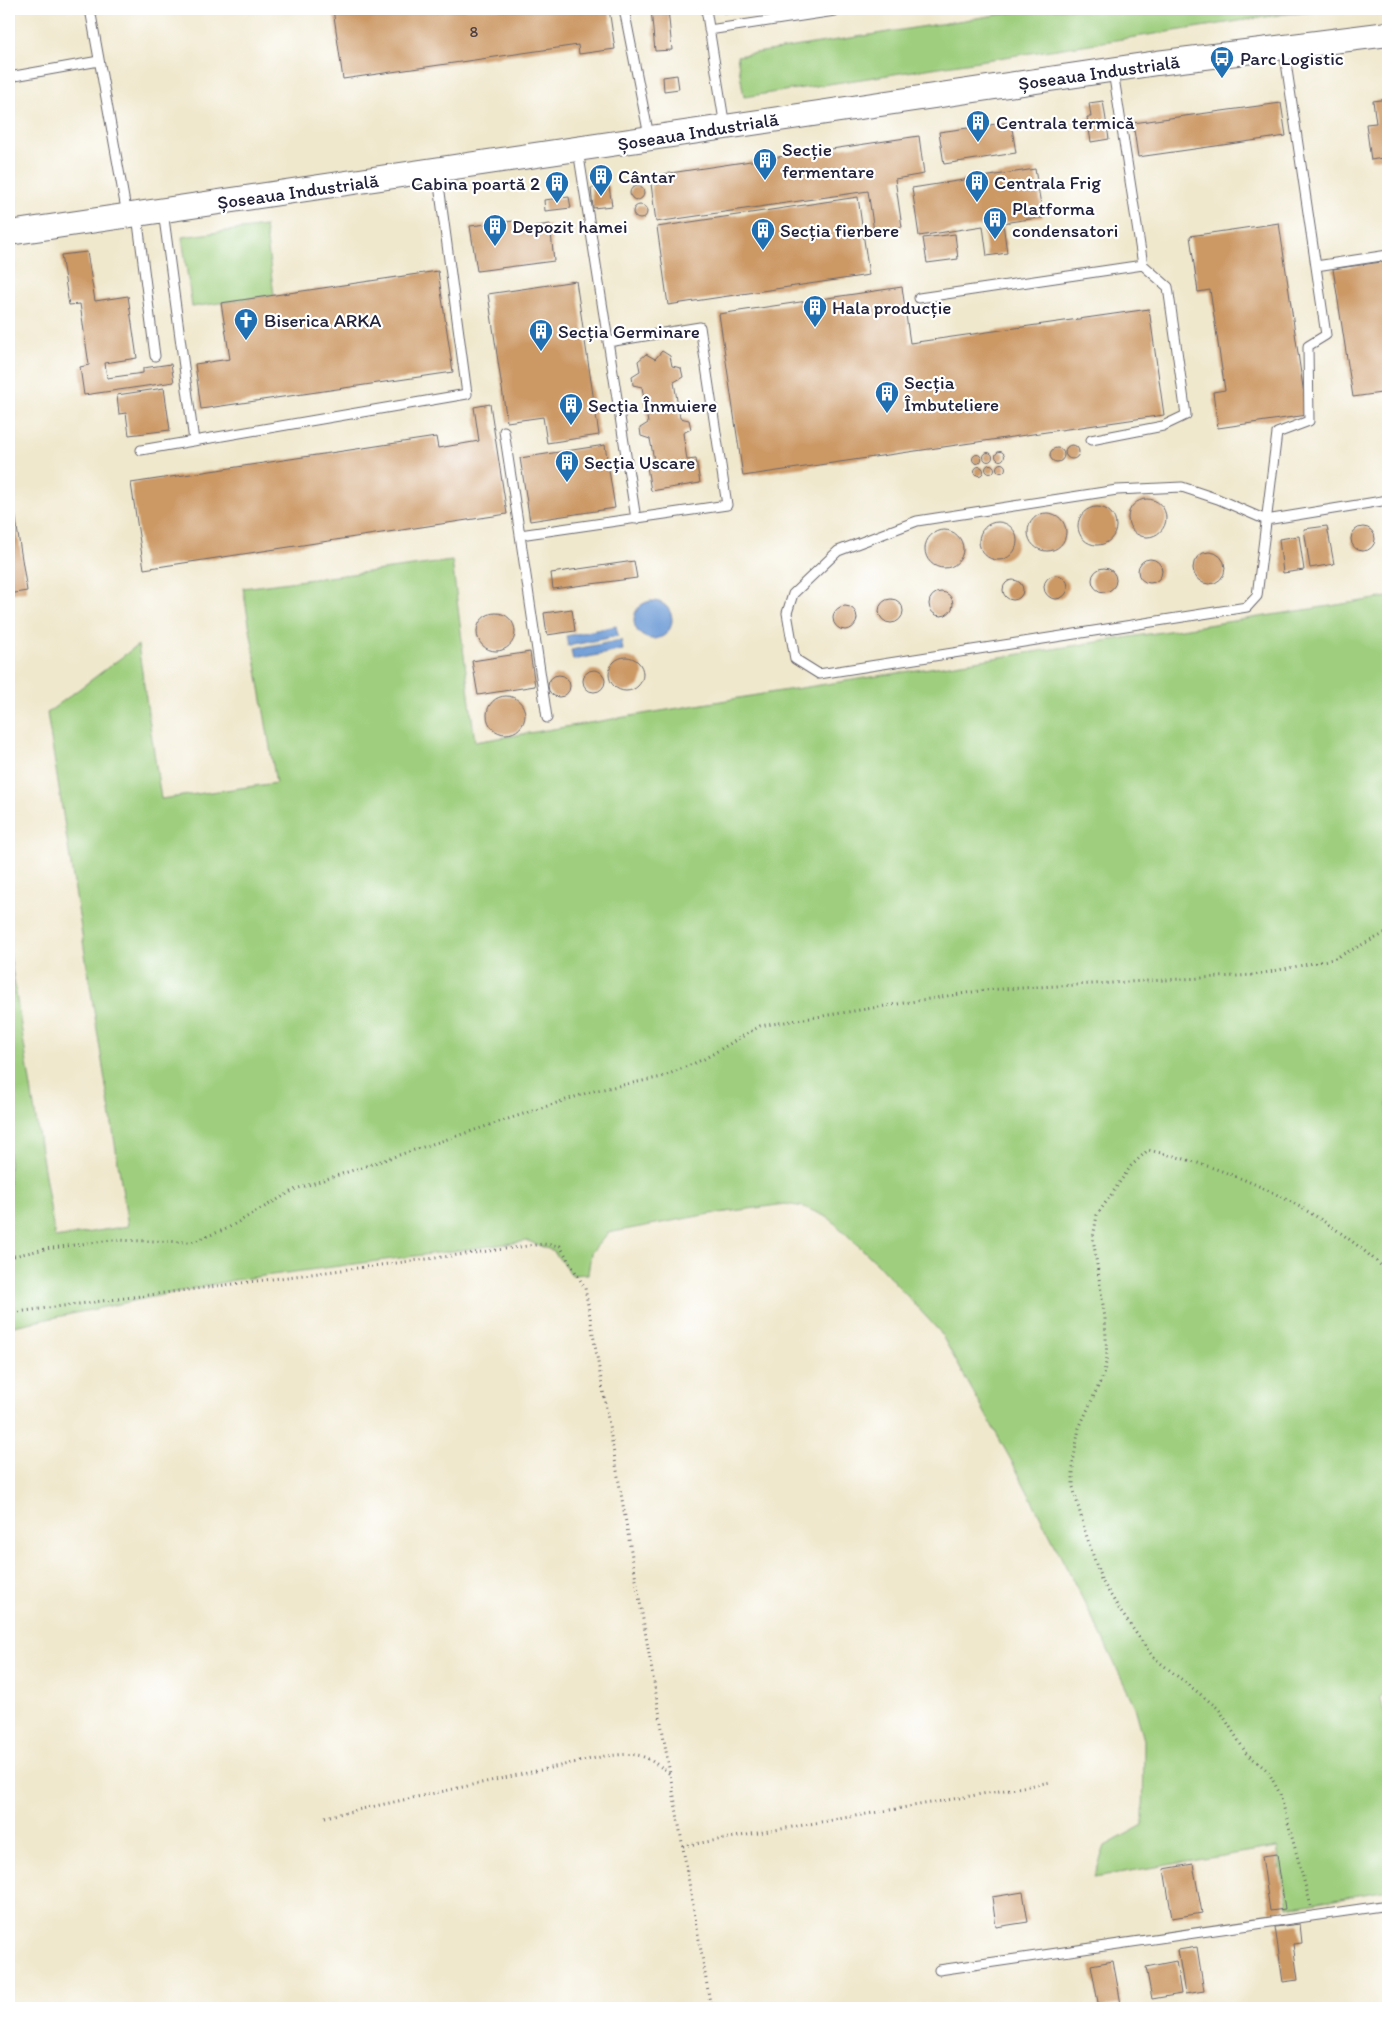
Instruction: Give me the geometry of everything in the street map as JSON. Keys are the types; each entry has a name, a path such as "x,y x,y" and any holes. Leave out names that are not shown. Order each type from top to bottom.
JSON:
{"street":[{"name":"Șoseaua Industrială","path":"9,233 1113,70 1284,46 1388,34"}],"lane":[{"path":"90,9 99,61 132,215 155,356"},
{"path":"624,9 650,139"},
{"path":"706,9 725,127"},
{"path":"709,30 848,9"},
{"path":"1284,46 1326,335 1308,346 1309,421 1277,433 1266,520 1258,596 1248,607 819,674 795,659 787,613 794,594 838,551 917,521 1117,490 1182,487 1218,499 1266,520 1388,500"},
{"path":"9,77 99,61"},
{"path":"1091,440 1163,426 1186,414 1168,287 1143,265 1113,70"},
{"path":"578,149 636,519"},
{"path":"140,450 467,394 437,170"},
{"path":"163,211 194,441"},
{"path":"1316,266 1388,255"},
{"path":"919,298 1143,265"},
{"path":"520,535 727,505 700,327 608,342"},
{"path":"504,431 547,718"},
{"path":"939,1970 1388,1905"}],"path":[{"path":"9,1257 45,1249 111,1240 192,1242 226,1229 296,1189 593,1091 662,1077 704,1059 760,1026 985,990 1254,975 1333,959 1388,932"},
{"path":"1314,1916 1280,1794 1268,1771 1246,1753 1219,1709 1153,1657 1121,1612 1101,1579 1085,1531 1073,1487 1073,1463 1079,1428 1103,1376 1107,1358 1105,1318 1093,1238 1097,1215 1131,1166 1148,1150 1182,1158 1273,1191 1321,1219 1363,1247 1388,1272"},
{"path":"9,1313 543,1244 560,1246 585,1288 711,2008"},
{"path":"325,1817 605,1756 637,1754 650,1759 670,1774"},
{"path":"683,1846 1051,1782"}],"green space":[{"path":"1034,9 1346,9 1285,14 744,97 737,56"},
{"path":"265,226 274,295 192,307 182,237"},
{"path":"452,561 475,742 775,692 1388,597 1388,1691 1380,1697 1388,1724 1388,1890 1288,1907 1277,1847 1094,1877 1105,1846 1143,1825 1144,1740 1135,1707 1100,1633 1017,1471 940,1332 878,1264 829,1218 804,1207 785,1204 704,1215 608,1233 591,1253 588,1274 572,1275 553,1251 528,1241 234,1280 9,1327 9,950 55,1238 128,1226 47,713 138,645 161,799 276,783 243,588"}],"water":[{"path":"653,601 667,606 672,620 667,634 653,639 639,634 634,620 639,606"},
{"path":"616,626 618,636 568,646 566,636"},
{"path":"621,640 623,650 573,660 571,650"}],"building":[{"path":"333,9 609,9 615,49 579,54 578,45 343,79"},
{"path":"651,9 668,9 672,50 655,51"},
{"path":"724,9 743,9 743,10 724,13"},
{"path":"677,75 679,89 664,91 663,77"},
{"path":"1388,99 1388,157 1371,160 1366,124 1376,123 1373,101"},
{"path":"1103,101 1109,139 1091,142 1087,117 1091,117 1089,103"},
{"path":"1281,103 1286,136 1138,157 1133,123"},
{"name":"Centrala termică","path":"1011,122 1016,153 944,164 939,132"},
{"name":"Secție fermentare","path":"919,136 924,174 895,179 902,227 874,231 868,191 656,222 650,176"},
{"name":"Centrala Frig","path":"1035,169 1043,217 1003,223 1007,253 987,256 983,226 919,236 912,188"},
{"name":"Cântar","path":"609,186 612,206 593,208 591,188"},
{"path":"634,186 640,186 644,193 640,200 634,200 630,196 630,190"},
{"name":"Cabina poartă 2","path":"569,197 571,208 545,211 544,200"},
{"name":"Secția fierbere","path":"858,197 869,275 668,305 657,227"},
{"path":"637,205 643,205 647,212 643,219 637,219 633,215 633,209"},
{"name":"Depozit hamei","path":"514,221 515,229 550,224 554,261 477,271 470,226"},
{"path":"1279,223 1307,415 1218,428 1213,392 1225,390 1210,290 1198,292 1190,236"},
{"path":"955,234 958,259 927,263 923,238"},
{"path":"87,252 95,301 128,296 137,358 105,363 107,378 143,373 143,368 171,364 174,382 84,395 80,367 89,365 80,304 69,305 61,255"},
{"path":"1388,261 1388,392 1353,397 1333,269"},
{"path":"438,271 453,372 201,409 195,364 230,359 221,303"},
{"name":"Secția Germinare","path":"576,281 599,435 547,443 543,417 507,422 488,294"},
{"path":"902,287 910,343 1149,309 1164,415 743,476 719,314"},
{"path":"662,351 670,356 672,366 681,368 683,377 674,382 680,418 689,420 691,429 683,433 687,460 696,459 700,483 651,491 647,467 655,465 650,439 641,436 640,428 648,423 642,387 633,385 632,376 640,371 638,361 646,354 655,359"},
{"path":"164,388 170,430 129,435 126,413 119,414 117,395"},
{"path":"490,404 507,514 144,569 131,483 436,437 438,448 479,441 474,407"},
{"name":"Secția Uscare","path":"605,445 615,508 530,521 520,458"},
{"path":"1072,445 1077,447 1079,452 1077,457 1072,459 1067,457 1065,452 1067,447"},
{"path":"1057,448 1062,450 1064,455 1062,460 1057,462 1052,460 1050,455 1052,450"},
{"path":"1000,451 1005,456 1000,461 995,456"},
{"path":"988,452 993,457 988,462 983,457"},
{"path":"977,454 982,459 977,464 972,459"},
{"path":"1001,463 1006,468 1001,473 996,468"},
{"path":"990,464 995,469 990,474 985,469"},
{"path":"979,466 984,471 979,476 974,471"},
{"path":"1147,499 1161,504 1166,518 1161,532 1147,537 1133,532 1128,518 1133,504"},
{"path":"1097,507 1111,512 1116,526 1111,540 1097,545 1083,540 1078,526 1083,512"},
{"path":"1047,513 1061,518 1066,532 1061,546 1047,551 1033,546 1028,532 1033,518"},
{"path":"15,515 27,591 9,594 9,516"},
{"path":"998,522 1012,527 1017,541 1012,555 998,560 984,555 979,541 984,527"},
{"path":"1327,526 1334,564 1310,568 1304,529"},
{"path":"1363,527 1372,530 1375,539 1372,548 1363,551 1354,548 1351,539 1354,530"},
{"path":"944,530 958,535 963,549 958,563 944,568 930,563 925,549 930,535"},
{"path":"1299,536 1304,570 1283,573 1279,539"},
{"path":"1209,552 1215,553 1220,557 1224,562 1224,574 1220,579 1215,583 1209,584 1203,583 1198,579 1194,574 1193,568 1194,562 1198,557 1203,553"},
{"path":"1150,559 1159,562 1162,571 1159,580 1150,583 1141,580 1138,571 1141,562"},
{"path":"634,561 637,578 553,589 551,573"},
{"path":"1104,568 1113,571 1116,580 1113,589 1104,592 1095,589 1092,580 1095,571"},
{"path":"1056,575 1065,578 1068,587 1065,596 1056,599 1047,596 1044,587 1047,578"},
{"path":"1013,580 1020,583 1023,590 1020,597 1013,600 1006,597 1003,590 1006,583"},
{"path":"941,592 950,595 953,604 950,613 941,616 932,613 929,604 932,595"},
{"path":"891,599 900,602 903,611 900,620 891,623 882,620 879,611 882,602"},
{"path":"845,606 854,609 857,618 854,627 845,630 836,627 833,618 836,609"},
{"path":"572,609 575,631 547,635 544,613"},
{"path":"496,613 510,618 515,632 510,646 496,651 482,646 477,632 482,618"},
{"path":"530,652 535,686 478,695 472,661"},
{"path":"626,657 638,662 643,674 638,686 626,691 614,686 609,674 614,662"},
{"path":"594,670 602,673 605,681 602,689 594,692 586,689 583,681 586,673"},
{"path":"559,675 567,678 570,686 567,694 559,697 551,694 548,686 551,678"},
{"path":"506,696 520,701 525,715 520,729 506,734 492,729 487,715 492,701"},
{"path":"1277,1854 1285,1909 1270,1911 1262,1856"},
{"path":"1193,1864 1202,1913 1172,1918 1164,1869"},
{"path":"1023,1892 1028,1922 996,1927 992,1897"},
{"path":"1300,1924 1302,1943 1293,1944 1298,1980 1283,1982 1275,1927"},
{"path":"1197,1947 1204,1991 1185,1994 1178,1950"},
{"path":"1113,1961 1121,2004 1099,2008 1091,1965"},
{"path":"1176,1961 1181,1994 1152,1999 1146,1967"}],"place":[{"name":"Parc Logistic","path":"1222,79"},
{"name":"Centrala termică","path":"978,143"},
{"name":"Secție fermentare","path":"765,181"},
{"name":"Cântar","path":"601,197"},
{"name":"Centrala Frig","path":"977,203"},
{"name":"Cabina poartă 2","path":"557,204"},
{"name":"Platforma condensatori","path":"995,240"},
{"name":"Depozit hamei","path":"495,247"},
{"name":"Secția fierbere","path":"763,251"},
{"name":"Hala producție","path":"815,328"},
{"name":"Biserica ARKA","path":"246,341"},
{"name":"Secția Germinare","path":"541,352"},
{"name":"Secția Îmbuteliere","path":"887,414"},
{"name":"Secția Înmuiere","path":"571,426"},
{"name":"Secția Uscare","path":"567,483"}]}
